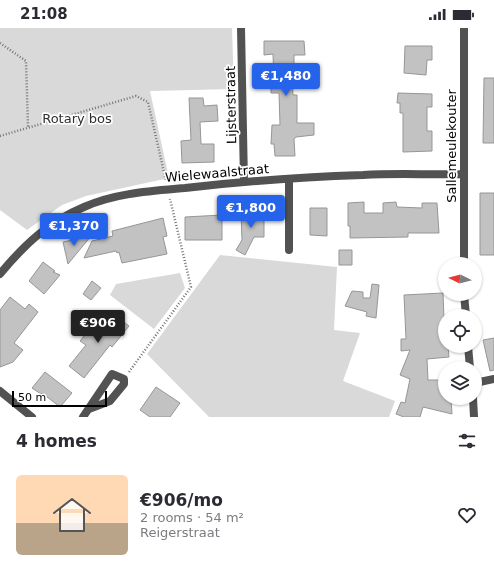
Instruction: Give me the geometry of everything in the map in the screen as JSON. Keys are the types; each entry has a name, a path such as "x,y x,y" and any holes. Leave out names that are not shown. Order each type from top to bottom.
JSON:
{"street":[{"name":"Lijsterstraat","path":"241,28 244,182"},
{"name":"Sallemeulekouter","path":"464,28 464,257"},
{"name":"Wielewaalstraat","path":"0,274 21,249 63,216 85,206 106,199 168,190 244,182 364,175 463,174"},
{"path":"289,180 289,250"},
{"path":"83,417 112,374 124,379 124,384 110,401 89,409"},
{"path":"482,382 494,379"},
{"path":"0,391 32,417"},
{"path":"473,405 474,417"}],"path":[{"path":"0,44 26,61 28,127"},
{"path":"0,136 136,96 148,102 191,287 124,379"}],"green space":[{"name":"Rotary bos","path":"0,28 232,28 234,89 150,91 169,178 86,196 62,205 27,230 0,210"},
{"path":"220,255 337,267 334,330 360,333 343,381 395,401 389,417 209,417 147,354"},
{"path":"180,273 185,288 154,329 110,295 116,284"}],"building":[{"path":"264,41 304,41 305,55 294,55 294,73 292,73 293,95 297,95 297,123 314,123 314,135 296,137 294,139 295,156 275,156 274,144 271,144 272,125 280,125 279,93 271,93 271,83 274,83 273,54 264,55"},
{"path":"405,46 432,46 432,60 427,60 426,75 404,73"},
{"path":"484,78 494,78 494,143 483,143"},
{"path":"398,93 432,94 432,107 427,107 427,131 432,131 432,151 403,152 403,113 400,113 400,103 397,103"},
{"path":"189,98 203,98 204,106 217,105 218,121 200,122 201,144 214,144 214,162 182,163 181,141 191,140"},
{"path":"480,193 494,193 494,255 480,255"},
{"path":"364,202 364,213 383,213 383,203 396,202 397,207 422,208 422,203 437,203 439,233 408,233 408,237 350,238 350,226 348,226 348,203"},
{"path":"310,208 327,208 327,236 310,235"},
{"path":"241,212 264,213 264,237 254,237 245,255 236,250 242,240"},
{"path":"222,215 222,240 185,240 185,217"},
{"path":"163,218 167,236 163,237 167,254 122,263 119,252 117,253 116,251 84,258 92,241 113,236 112,231"},
{"path":"91,236 68,264 63,242"},
{"path":"339,250 352,250 352,265 339,265"},
{"path":"43,262 55,271 53,272 60,275 44,294 29,281"},
{"path":"92,281 101,288 91,300 83,294"},
{"path":"372,284 379,285 376,318 366,316 367,312 345,306 352,291 363,292 363,298 370,298"},
{"path":"438,293 438,301 443,301 444,309 438,309 438,353 449,353 449,357 427,359 428,380 438,380 438,405 451,405 452,414 423,407 420,417 404,417 396,414 401,402 405,403 410,379 400,375 410,350 401,351 401,339 406,339 404,295"},
{"path":"10,297 25,309 29,304 38,312 14,343 23,350 13,362 0,367 0,310"},
{"path":"111,312 129,326 112,347 110,345 84,378 69,366 86,345 80,341 91,327 95,331"},
{"path":"494,338 494,370 490,371 483,340"},
{"path":"45,372 72,393 60,407 42,393 41,394 32,388"},
{"path":"156,387 180,403 170,417 150,417 140,410"}]}
